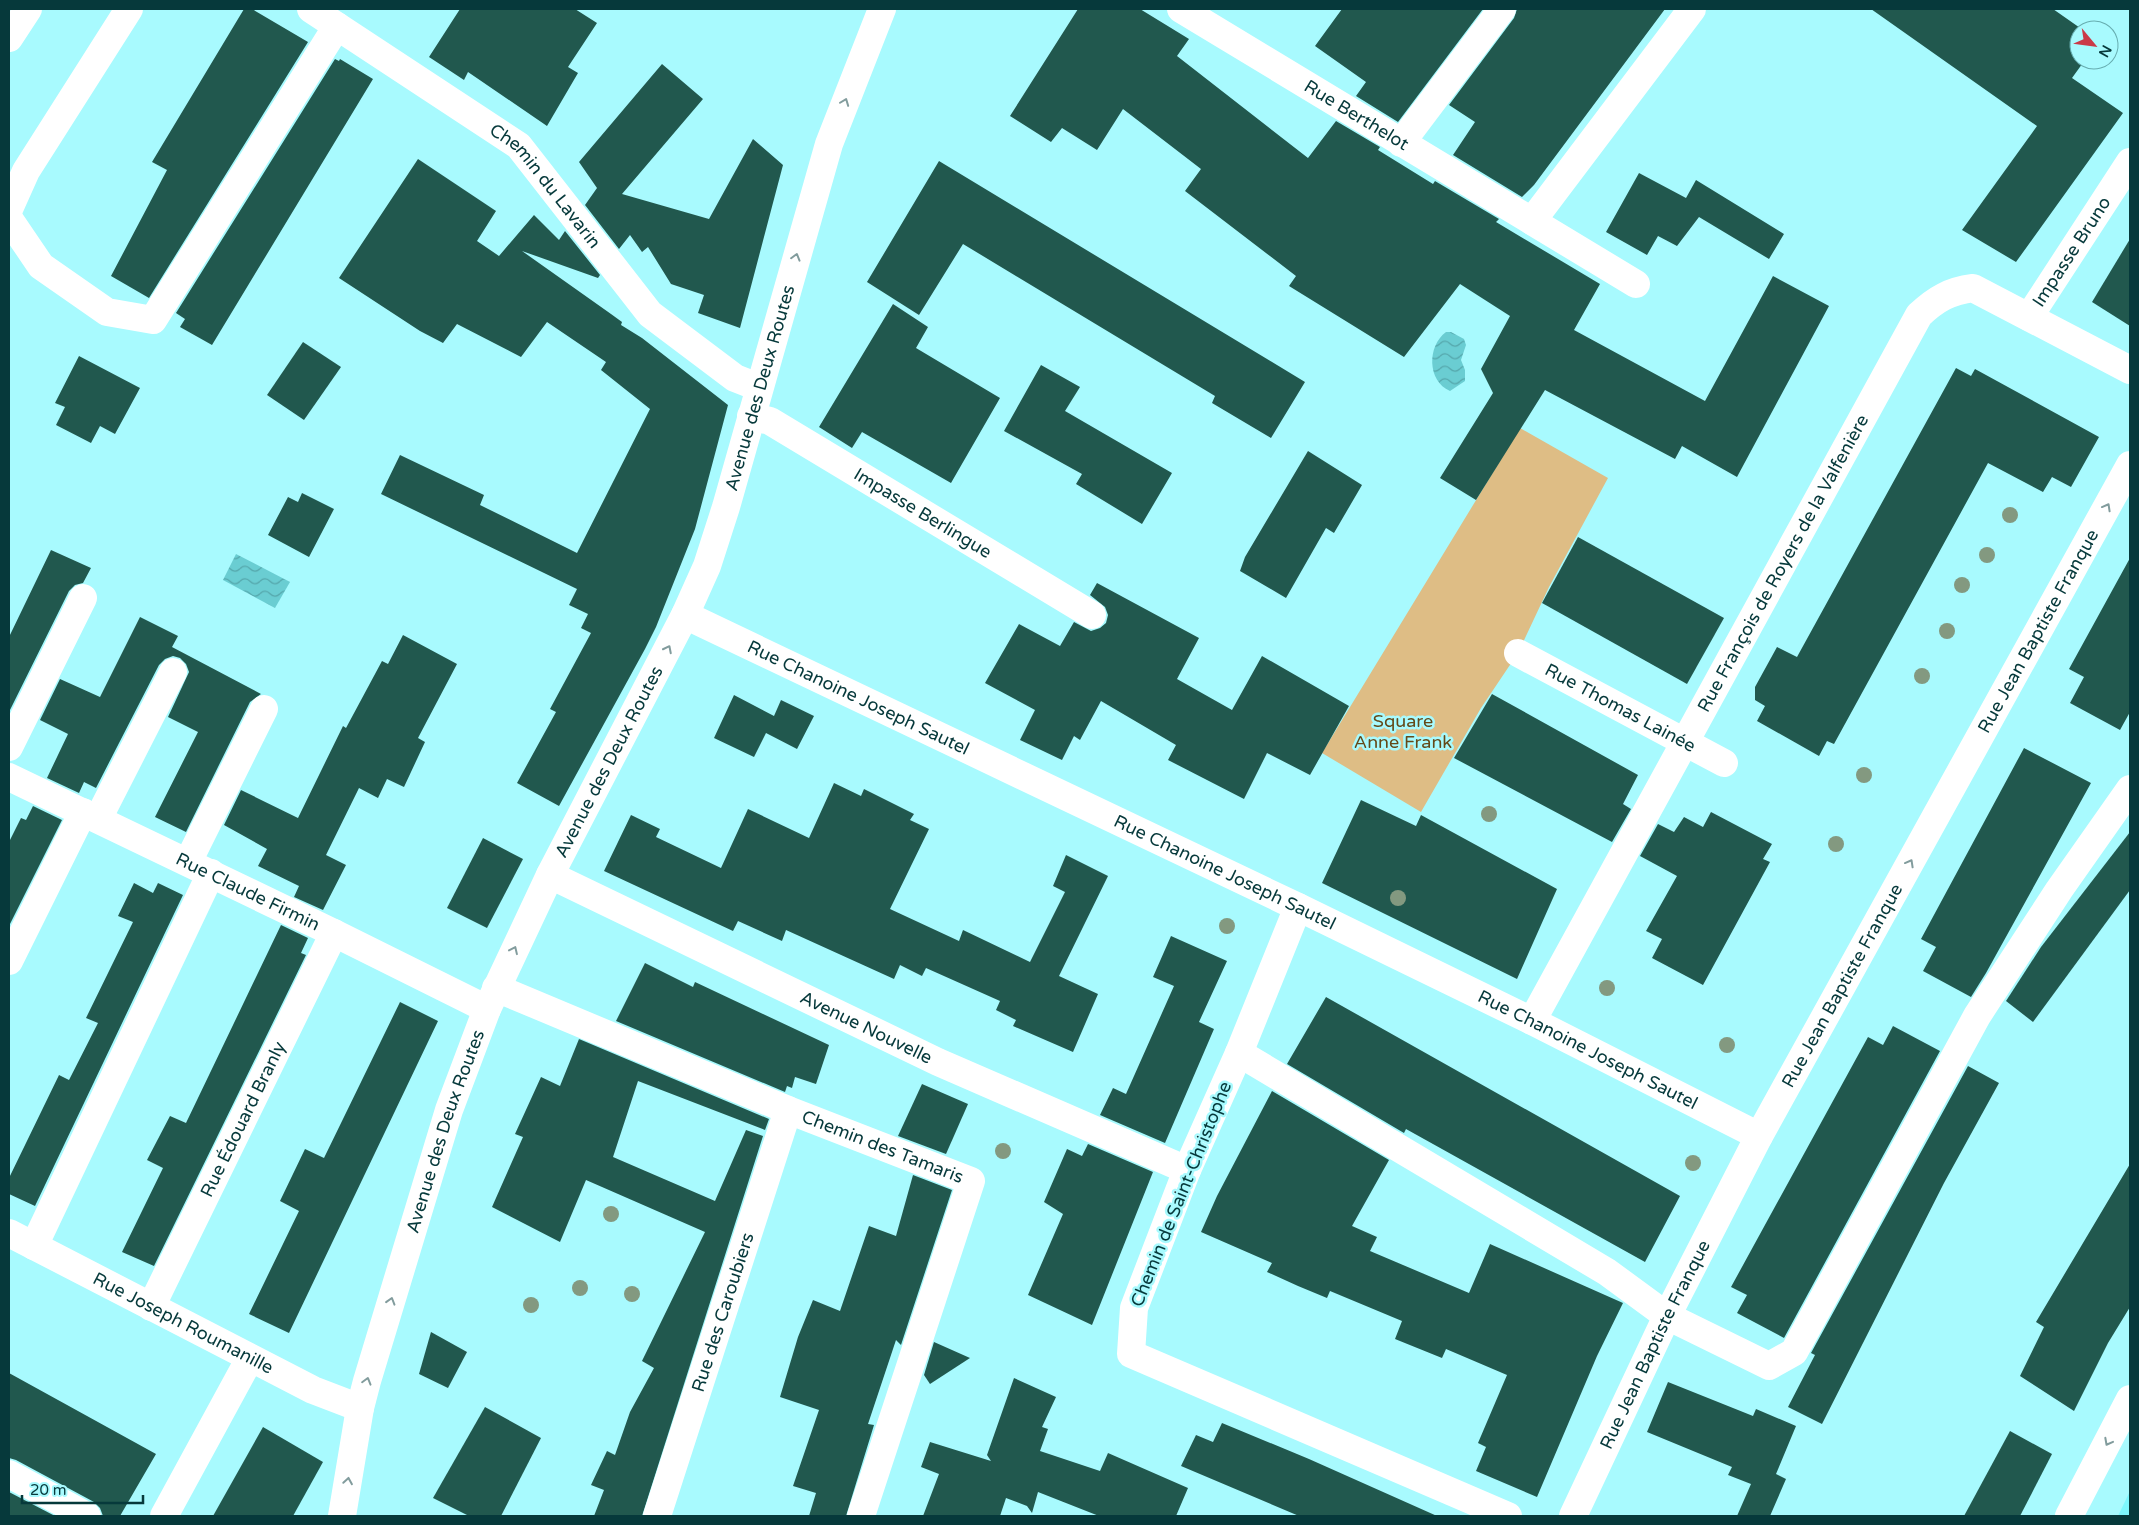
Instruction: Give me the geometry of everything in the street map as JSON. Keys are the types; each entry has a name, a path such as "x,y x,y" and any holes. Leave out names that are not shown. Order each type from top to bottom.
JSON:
{"street":[{"path":"9,38 28,9"},
{"path":"9,209 26,171 129,9"},
{"name":"Chemin du Lavarin","path":"311,9 519,146 650,314 735,378 758,387"},
{"name":"Avenue des Deux Routes","path":"342,1516 360,1408 449,1110 492,998 550,875 685,616 707,566 726,507 758,387 829,144 882,9"},
{"name":"Rue Berthelot","path":"1181,9 1211,16 1401,142 1636,284"},
{"path":"1401,142 1502,9"},
{"path":"1532,221 1692,9"},
{"path":"9,218 41,266 107,312 152,320 337,26"},
{"name":"Impasse Bruno","path":"2029,317 2130,162"},
{"name":"Rue François de Royers de la Valfenière","path":"1532,1021 1918,315 1935,300 1954,291 1974,288 2130,370"},
{"name":"Impasse Berlingue","path":"751,416 770,421 1092,615"},
{"name":"Rue Jean Baptiste Franque","path":"1573,1516 1667,1316 1759,1136 2130,465"},
{"path":"9,747 83,598"},
{"name":"Rue Chanoine Joseph Sautel","path":"685,616 1298,907 1532,1021 1759,1136"},
{"name":"Rue Thomas Lainée","path":"1518,653 1686,741 1724,763"},
{"path":"9,961 90,815 173,672"},
{"path":"34,1246 199,868 264,709"},
{"name":"Rue Claude Firmin","path":"9,777 334,933 492,998"},
{"path":"1239,1053 1607,1272 1667,1316 1768,1366 1794,1352 1977,1016 2060,890 2130,789"},
{"name":"Avenue Nouvelle","path":"550,875 938,1062 1187,1170"},
{"name":"Chemin de Saint-Christophe","path":"1298,907 1239,1053 1187,1170 1134,1308 1131,1354 1508,1516"},
{"name":"Rue Édouard Branly","path":"151,1306 334,933"},
{"name":"Chemin des Tamaris","path":"492,998 971,1181 861,1516"},
{"name":"Rue des Caroubiers","path":"657,1516 788,1110"},
{"name":"Rue Joseph Roumanille","path":"9,1233 313,1390 360,1408"},
{"path":"164,1516 250,1358"},
{"path":"2068,1516 2130,1399"},
{"path":"9,1474 87,1516"}],"shaded area":[{"path":"2130,1491 2130,1516 2118,1516"}],"green space":[{"name":"Square Anne Frank","path":"1520,428 1608,478 1549,587 1518,653 1481,708 1421,812 1322,753"}],"water":[{"path":"1446,332 1451,332 1464,339 1466,345 1461,360 1465,370 1465,381 1450,391 1437,380 1432,363 1435,346"},
{"path":"236,554 290,582 275,608 223,580"}],"building":[{"path":"244,9 252,9 308,42 149,298 111,276 167,170 152,162"},
{"path":"460,9 575,9 597,23 568,67 578,73 547,126 468,72 464,80 429,57"},
{"path":"1078,9 1140,9 1189,39 1177,56 1308,158 1336,121 1380,147 1378,150 1433,184 1435,181 1499,219 1496,222 1600,284 1574,330 1705,401 1773,276 1829,306 1737,477 1682,446 1675,459 1545,390 1476,500 1440,478 1493,393 1481,369 1510,316 1460,284 1404,357 1289,286 1296,276 1185,191 1201,169 1123,109 1097,150 1062,128 1051,142 1010,116"},
{"path":"1342,9 1483,9 1398,122 1356,96 1366,82 1315,46"},
{"path":"1517,9 1665,9 1534,185 1522,197 1453,155 1475,122 1449,105 1514,18"},
{"path":"1871,9 2053,9 2069,20 2069,70 2078,70 2072,78 2123,113 2016,262 1962,230 2037,126"},
{"path":"335,59 339,61 340,59 373,79 212,345 180,327 185,319 176,313"},
{"path":"662,64 703,99 622,194 709,219 753,139 783,165 740,328 698,313 704,295 671,284 648,247 642,252 630,235 619,249 585,205 597,188 579,162"},
{"path":"418,159 496,211 477,241 499,256 534,215 559,240 565,231 600,275 598,278 522,251 622,322 621,325 642,338 728,405 695,529 656,627 559,806 517,783 556,712 550,709 591,633 581,628 588,614 569,605 577,589 381,494 400,455 484,495 480,505 577,553 650,409 601,370 606,362 547,322 521,357 457,324 443,343 420,331 339,278"},
{"path":"939,161 1305,382 1271,438 1212,403 1215,396 963,244 919,315 867,282"},
{"path":"1639,173 1686,198 1696,180 1784,234 1769,259 1699,217 1677,246 1658,236 1647,255 1606,232"},
{"path":"2130,239 2130,326 2092,302"},
{"path":"893,304 928,327 916,348 1000,398 951,483 862,432 852,448 819,427"},
{"path":"303,342 341,367 304,420 267,395"},
{"path":"79,356 140,388 115,434 100,426 91,443 56,425 65,407 55,403"},
{"path":"1041,365 1080,387 1065,411 1172,473 1142,524 1076,484 1082,474 1004,431"},
{"path":"1956,368 1971,376 1975,369 2099,437 2071,487 2052,477 2043,492 1988,463 1834,744 1827,741 1819,756 1757,721 1765,706 1755,700 1755,687 1777,647 1797,657"},
{"path":"1308,451 1362,485 1334,533 1326,528 1286,598 1240,571 1245,557"},
{"path":"302,493 334,509 309,557 268,535 288,497 298,502"},
{"path":"1578,537 1724,618 1687,684 1542,603"},
{"path":"51,550 91,568 83,583 75,585 69,591 9,712 9,637"},
{"path":"2130,558 2130,712 2120,730 2070,703 2084,677 2069,669"},
{"path":"1097,583 1199,638 1177,679 1232,710 1262,656 1349,706 1310,775 1267,753 1244,799 1168,760 1176,745 1101,701 1080,740 1074,736 1062,760 1020,740 1035,710 985,683 1019,624 1060,646 1074,622 1091,631 1100,628 1106,623 1108,615 1105,607 1090,595"},
{"path":"140,617 178,636 172,647 261,694 250,702 186,832 155,817 198,732 168,717 189,672 186,664 180,658 173,656 165,659 159,665 96,788 84,782 79,793 47,778 68,734 40,720 60,679 100,697"},
{"path":"403,635 457,664 418,738 425,742 404,787 387,779 378,798 359,788 326,855 346,865 323,910 294,897 299,886 258,866 267,849 224,825 241,790 298,818 343,726 346,728 382,661 388,664"},
{"path":"1492,694 1638,775 1623,804 1631,809 1612,842 1454,758"},
{"path":"734,695 774,716 781,700 814,716 797,749 766,733 754,757 714,738"},
{"path":"2024,748 2091,783 1971,997 1923,971 1936,947 1921,939"},
{"path":"834,783 861,796 864,789 914,814 910,820 929,829 890,909 959,941 963,930 1030,962 1065,892 1053,886 1066,855 1108,876 1059,976 1098,994 1073,1052 1013,1026 1016,1020 996,1010 1000,1001 926,968 922,976 900,965 894,979 786,930 782,941 738,921 733,931 604,871 631,815 660,829 656,837 721,868 748,809 809,838"},
{"path":"1361,800 1416,826 1421,815 1557,889 1517,979 1322,883"},
{"path":"33,806 62,820 9,926 9,842 21,818 26,820"},
{"path":"1711,812 1772,844 1763,859 1770,862 1703,985 1652,958 1662,939 1646,931 1677,876 1640,856 1658,824 1674,832 1684,817 1703,827"},
{"path":"2130,832 2130,890 2033,1022 2006,1001 2041,947"},
{"path":"483,838 523,859 487,928 447,908"},
{"path":"134,883 153,893 158,883 183,895 35,1206 9,1194 9,1178 59,1075 69,1080 98,1023 86,1018 133,922 118,916"},
{"path":"281,925 308,938 301,953 306,955 154,1266 122,1252 163,1168 147,1160 170,1116 186,1123"},
{"path":"1171,936 1227,961 1199,1022 1214,1029 1165,1143 1100,1115 1113,1088 1126,1094 1174,986 1153,977"},
{"path":"645,963 693,987 695,982 829,1045 816,1084 795,1077 792,1088 787,1086 785,1092 616,1021"},
{"path":"1326,997 1680,1196 1645,1262 1406,1129 1404,1133 1287,1064"},
{"path":"400,1002 438,1021 289,1333 249,1314 299,1211 280,1201 305,1149 324,1158"},
{"path":"1893,1026 1940,1051 1784,1338 1737,1313 1747,1295 1731,1287 1868,1037 1883,1045"},
{"path":"579,1039 769,1119 765,1130 638,1081 613,1157 715,1201 746,1130 763,1136 642,1516 594,1516 604,1490 591,1485 607,1451 615,1455 630,1412 654,1368 642,1361 705,1232 586,1180 560,1242 492,1207 523,1137 515,1134 541,1077 560,1086"},
{"path":"1968,1066 1999,1083 1944,1183 1822,1424 1788,1407 1815,1355 1811,1353"},
{"path":"922,1084 968,1104 946,1154 898,1136"},
{"path":"1272,1091 1389,1160 1352,1226 1377,1237 1370,1251 1469,1293 1490,1244 1623,1303 1597,1356 1537,1497 1476,1471 1486,1447 1478,1443 1507,1375 1446,1349 1442,1358 1395,1339 1402,1321 1330,1291 1327,1298 1298,1286 1267,1272 1272,1263 1201,1232 1217,1196"},
{"path":"1088,1144 1153,1172 1092,1325 1028,1295 1063,1214 1044,1202 1067,1149 1082,1156"},
{"path":"2130,1164 2130,1307 2108,1343 2074,1411 2020,1376 2044,1327 2036,1322"},
{"path":"913,1175 952,1190 901,1345 896,1340 868,1424 874,1425 846,1516 809,1516 816,1493 793,1486 819,1410 780,1397 798,1337 813,1300 840,1311 869,1226 896,1236"},
{"path":"431,1332 467,1352 448,1388 419,1374"},
{"path":"934,1342 970,1358 930,1384 924,1375"},
{"path":"9,1373 156,1454 120,1516 103,1516 100,1508 94,1502 9,1458"},
{"path":"1014,1378 1056,1397 1042,1427 1048,1429 1040,1451 1100,1471 1108,1453 1188,1488 1176,1516 1099,1516 1038,1492 1032,1513 1027,1506 1006,1498 1000,1516 923,1516 939,1474 921,1467 930,1442 991,1461 987,1455"},
{"path":"1668,1382 1753,1416 1756,1409 1796,1426 1776,1474 1786,1479 1770,1516 1737,1516 1751,1484 1728,1475 1732,1467 1647,1432"},
{"path":"485,1407 541,1438 501,1516 469,1516 433,1498"},
{"path":"1222,1423 1437,1516 1299,1516 1181,1466 1196,1435 1213,1442"},
{"path":"263,1427 323,1462 293,1516 213,1516"},
{"path":"2010,1431 2052,1454 2020,1516 1964,1516"},
{"path":"9,1492 55,1516 9,1516"}]}
